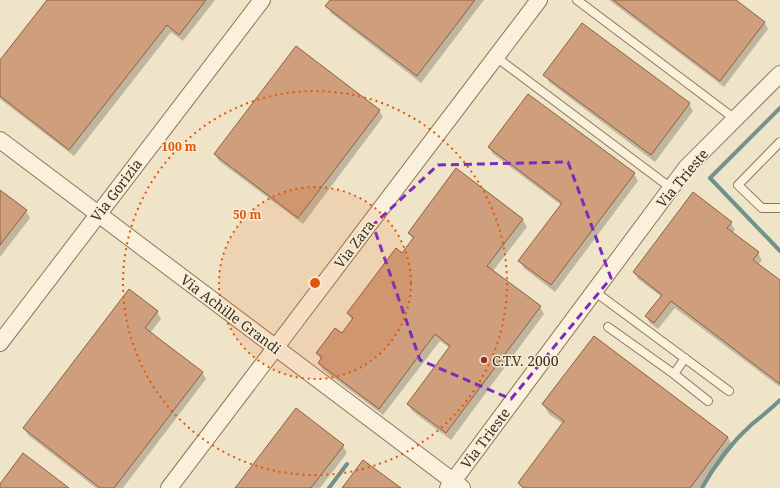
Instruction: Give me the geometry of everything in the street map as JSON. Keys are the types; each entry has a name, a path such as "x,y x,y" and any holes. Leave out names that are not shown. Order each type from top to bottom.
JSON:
{"street":[{"name":"Via Gorizia","path":"0,343 262,0"},
{"name":"Via Zara","path":"169,488 539,0"},
{"name":"Via Trieste","path":"454,486 594,291 686,168 780,74"},
{"name":"Via Achille Grandi","path":"0,140 276,348 454,486"}],"lane":[{"path":"577,0 735,119"},
{"path":"496,57 671,188"},
{"path":"780,142 738,184 762,208 780,208"},
{"path":"594,291 729,390"},
{"path":"608,327 674,374 708,401"},
{"path":"674,374 685,358"}],"highlighted area":[{"path":"568,162 611,278 511,399 420,360 373,225 438,165"}],"building":[{"path":"47,0 206,0 179,35 167,25 69,150 0,96 0,60"},
{"path":"330,0 475,0 417,76 325,6"},
{"path":"613,0 736,0 765,22 720,81"},
{"path":"582,23 690,103 651,155 543,75"},
{"path":"296,46 380,110 298,218 214,154"},
{"path":"528,94 635,173 551,285 518,261 562,203 488,147"},
{"path":"456,168 523,219 487,266 541,306 446,433 407,404 450,346 435,334 379,409 318,363 322,357 316,353 335,328 342,333 353,318 347,313 396,248 402,253 414,237 408,233"},
{"path":"0,190 27,210 0,245"},
{"path":"693,192 732,222 727,228 759,252 753,260 780,280 780,384 671,301 654,323 645,316 662,295 633,272"},
{"path":"129,289 158,311 145,328 203,372 114,488 100,488 23,428"},
{"path":"594,336 728,437 690,488 524,488 518,483 564,421 542,404"},
{"path":"296,408 344,445 311,488 235,488"},
{"path":"23,453 69,488 0,488 0,484"},
{"path":"363,460 401,488 342,488"}],"waterway":[{"path":"780,108 710,178 780,251"},
{"path":"702,488 712,470 731,446 752,424 780,400"},
{"path":"329,488 347,464"}],"place":[{"name":"C.T.V. 2000","path":"484,360"}]}
